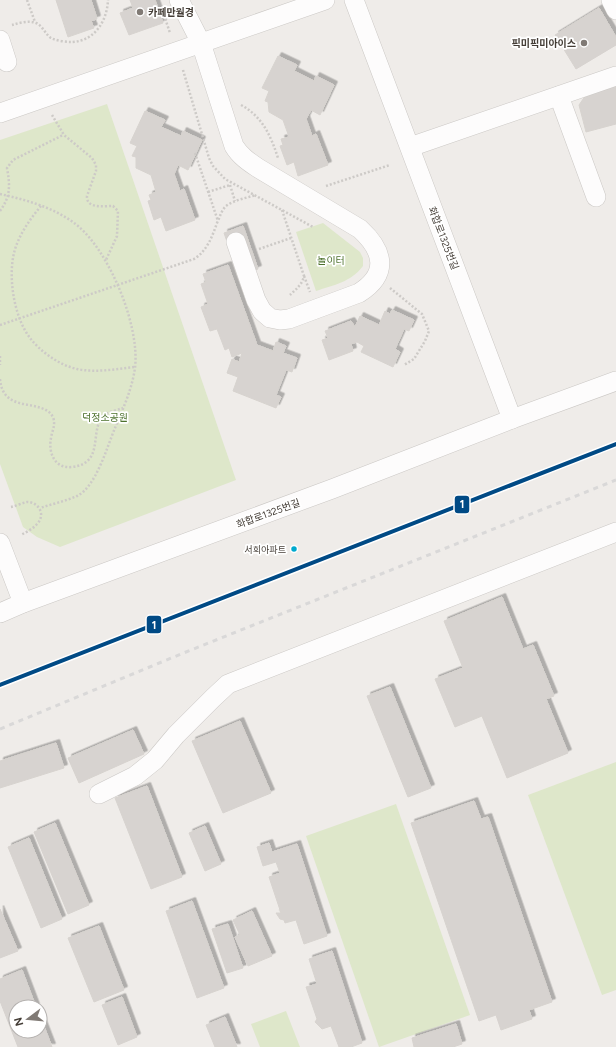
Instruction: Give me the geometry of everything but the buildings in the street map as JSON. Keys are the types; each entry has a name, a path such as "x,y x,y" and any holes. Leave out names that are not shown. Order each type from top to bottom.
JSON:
{"street":[{"path":"179,0 201,43 234,146 238,153 258,168 360,229 371,239 376,249 380,268 375,281 359,293 289,319 275,320 266,314 259,306 236,242"},
{"path":"0,113 325,0"},
{"name":"화합로1325번길","path":"354,0 512,419"},
{"path":"611,0 616,10"},
{"path":"6,33 7,62"},
{"path":"410,147 616,76"},
{"path":"559,96 596,197"},
{"name":"화합로1325번길","path":"0,613 23,603 332,489 512,419 616,381"},
{"path":"99,794 135,776 155,760 176,735 212,698 228,684 616,532"},
{"path":"0,543 23,603"}],"path":[{"path":"27,0 35,22"},
{"path":"6,33 26,22 35,22 43,27 51,38 65,42 76,42 95,33 102,25 108,10 108,0"},
{"path":"240,104 251,110 259,118 273,143 280,163"},
{"path":"52,114 64,135 92,158 96,165 96,171 86,200 89,204 95,206 113,206 118,211 119,218 117,236 106,260"},
{"path":"0,211 5,205 10,190 7,168 13,160 64,135"},
{"path":"195,153 218,221"},
{"path":"323,187 390,165"},
{"path":"229,180 235,201"},
{"path":"208,192 230,185"},
{"path":"0,194 56,212 78,226 95,244 106,260 118,286 130,318 133,338 135,367 124,408 96,475 85,491 78,496 40,508"},
{"path":"0,325 118,286 200,255 211,240 221,212 235,201 256,195"},
{"path":"41,206 23,231 14,252 11,272 12,287 20,318 29,337 42,351 57,361 76,368 94,371 135,367"},
{"path":"282,210 310,293"},
{"path":"259,249 291,238"},
{"path":"290,295 303,280 304,276 301,266"},
{"path":"386,285 422,314 429,331 417,355 414,359 404,365"},
{"path":"0,356 0,365"},
{"path":"0,379 4,392 10,400 41,409 53,418 54,427 51,439 51,452 53,460 60,465 72,467 82,464 90,458 95,450 98,424 104,416 115,410 124,408"},
{"path":"11,507 27,502 35,504 40,508 41,519 37,525 21,535"}],"green space":[{"name":"덕정소공원","path":"107,104 236,480 60,547 37,537 23,527 0,464 0,140"},
{"name":"놀이터","path":"323,223 360,252 363,258 363,266 348,279 336,285 316,291 296,232"},
{"path":"616,762 616,990 602,995 528,795"},
{"path":"396,804 470,1015 379,1047 306,836"},
{"path":"286,1011 300,1047 260,1047 251,1024"}],"railway":[{"path":"0,729 181,654 616,480"}],"transit line":[{"name":"1","path":"0,685 616,444"}],"place":[{"name":"카페만월경","path":"140,12"},
{"name":"픽미픽미아이스","path":"584,43"},
{"name":"서희아파트","path":"294,549"}]}
